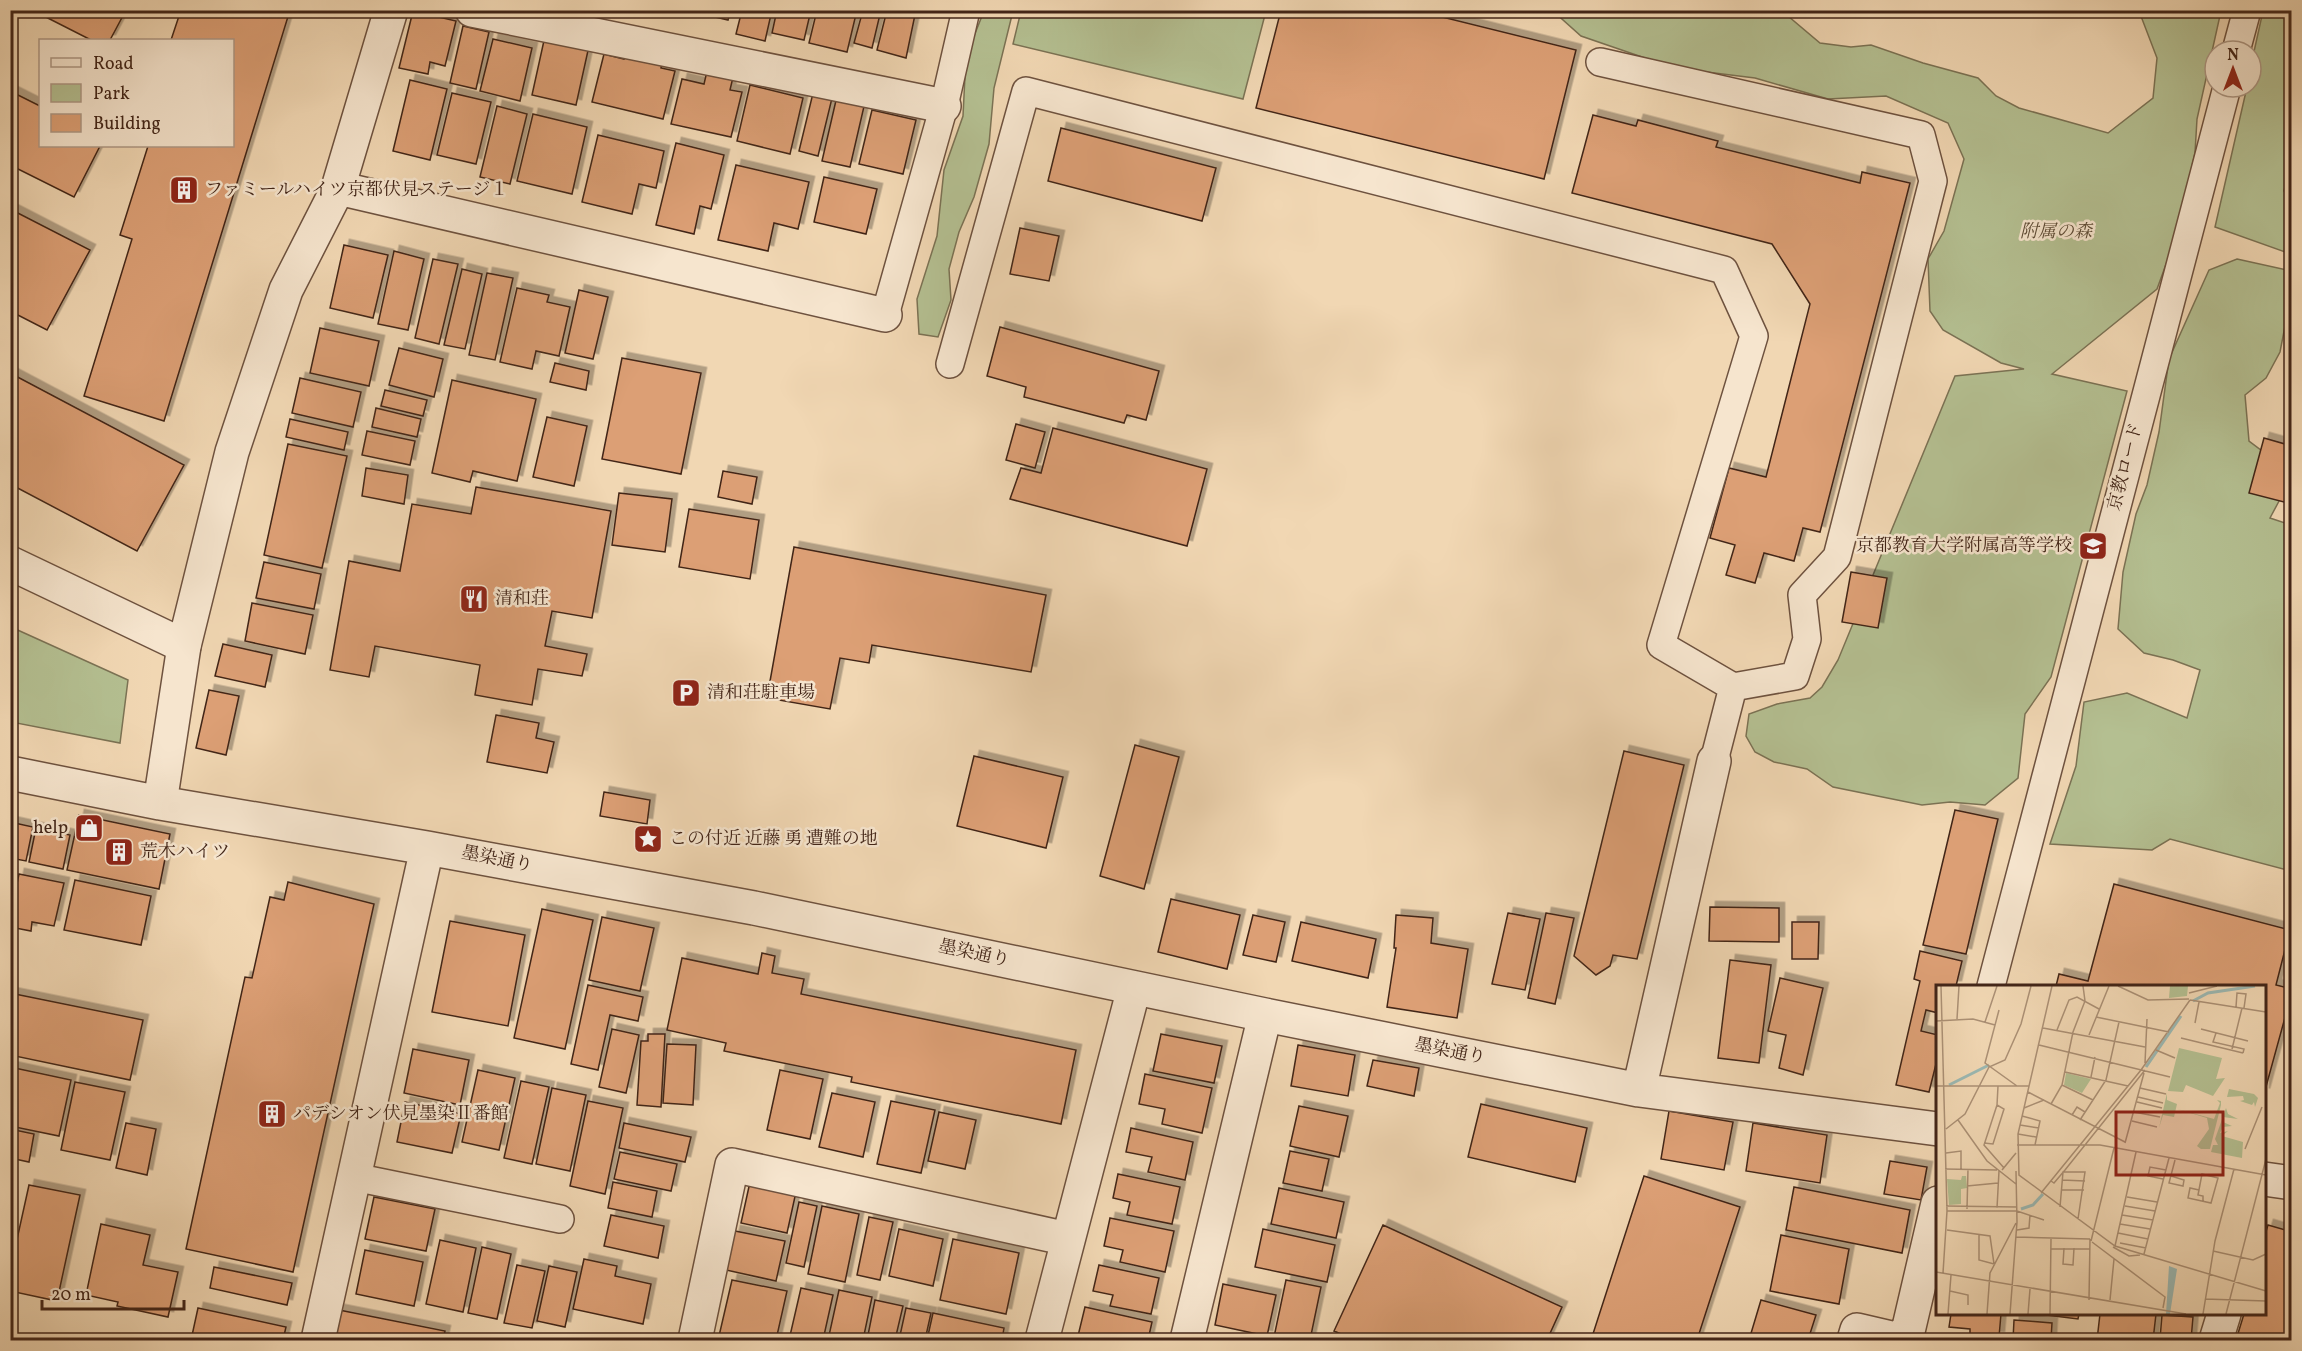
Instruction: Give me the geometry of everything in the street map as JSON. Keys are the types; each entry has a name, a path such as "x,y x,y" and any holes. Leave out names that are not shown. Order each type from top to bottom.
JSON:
{"street":[{"path":"160,803 184,646 232,452 286,290 338,188 391,10"},
{"path":"472,10 944,106"},
{"path":"338,188 885,315"},
{"path":"10,563 184,646"},
{"path":"1639,1090 1714,761"},
{"name":"墨染通り","path":"10,773 160,803 427,848 754,908 1264,1015 1639,1090 1936,1129"},
{"path":"318,1341 427,848"},
{"path":"1042,1341 1134,988"},
{"path":"1187,1341 1264,1015"},
{"path":"695,1341 732,1165 1068,1239"},
{"path":"2266,1179 2292,1183"},
{"path":"1906,1341 1936,1212"},
{"path":"2216,1341 2224,1315"},
{"path":"1854,1341 1857,1330 1900,1341"}],"lane":[{"path":"885,315 944,106 966,10"},
{"path":"2239,39 2247,10"},
{"path":"950,364 1026,92 1724,270 1754,336 1661,645 1733,687 1795,676 1807,639 1802,595 1837,557 1932,180 1922,135 1600,62"},
{"name":"京教ロード","path":"1992,985 2223,99"},
{"path":"1714,761 1733,687"},
{"path":"354,1177 560,1219"}],"green space":[{"path":"1021,10 1266,11 1243,99 1013,44"},
{"path":"984,11 1013,11 994,88 989,144 974,197 959,232 949,269 951,300 938,337 919,334 917,299 937,236 944,170 963,116 966,56"},
{"name":"附属の森","path":"1553,11 1782,11 1820,43 1851,47 1871,45 1923,63 1978,78 1996,96 2019,108 2108,133 2153,98 2157,58 2139,11 2221,11 2215,39 2203,39 2203,92 2197,119 2195,153 2176,237 2157,289 2052,374 2127,391 2051,677 2025,714 2018,778 1985,805 1950,802 1922,805 1833,787 1807,769 1774,762 1755,752 1746,736 1749,714 1777,704 1810,698 1822,687 1838,660 1955,376 2024,369 2001,363 1943,330 1930,311 1928,259 1944,231 1964,159 1948,123 1886,96 1828,99 1755,78 1674,68 1581,36"},
{"path":"2263,11 2291,11 2292,158 2284,191 2291,204 2291,254 2215,227 2244,99 2263,99 2263,39 2257,39"},
{"path":"2237,259 2291,271 2291,314 2286,321 2280,352 2266,378 2245,395 2249,441 2282,466 2286,488 2270,518 2291,525 2291,871 2170,839 2152,850 2050,844 2076,766 2084,702 2127,693 2187,718 2200,670 2144,653 2118,629 2123,572 2136,514 2147,485 2159,432 2169,359 2209,270"},
{"path":"11,627 128,680 120,743 11,722"}],"building":[{"path":"32,10 126,10 111,39 89,39"},
{"name":"ファミールハイツ京都伏見ステージ１","path":"181,10 290,10 164,421 84,396 132,239 120,235 148,147 234,147 234,39 171,39"},
{"path":"686,10 731,10 728,20"},
{"path":"742,10 772,10 765,41 736,34"},
{"path":"777,10 811,10 804,40 772,33"},
{"path":"817,10 857,10 847,52 809,43"},
{"path":"863,10 881,10 872,48 854,43"},
{"path":"887,10 916,10 906,58 877,50"},
{"path":"1281,10 1414,10 1576,50 1544,179 1256,108"},
{"path":"413,11 456,21 445,66 430,62 428,74 399,68"},
{"path":"463,26 489,32 476,89 450,83"},
{"path":"545,36 589,46 576,105 532,95"},
{"path":"493,39 532,48 520,101 480,91"},
{"path":"627,48 663,57 661,68 675,71 663,119 592,102 604,54 624,59"},
{"path":"708,67 734,73 730,90 742,92 731,137 671,124 682,79 704,84"},
{"path":"410,80 447,89 430,160 393,151"},
{"path":"750,85 803,98 790,154 737,141"},
{"path":"814,89 833,94 818,156 799,151"},
{"path":"10,91 39,106 39,147 99,147 74,197 10,165"},
{"path":"452,93 491,102 476,164 437,155"},
{"path":"837,96 865,102 850,167 822,161"},
{"path":"497,106 527,114 510,184 480,177"},
{"path":"872,110 916,120 903,174 859,164"},
{"path":"533,114 587,127 572,194 517,181"},
{"path":"1593,115 1636,126 1638,120 1718,141 1716,147 1860,183 1862,172 1910,183 1820,532 1803,528 1794,561 1764,553 1755,583 1726,575 1735,545 1710,538 1729,468 1766,477 1810,304 1772,244 1572,193"},
{"path":"1061,128 1216,168 1202,221 1048,181"},
{"path":"598,135 664,151 656,188 639,184 632,214 582,202"},
{"path":"676,143 724,155 711,209 700,206 694,234 656,225"},
{"path":"736,165 809,182 798,229 774,223 768,251 718,240"},
{"path":"824,177 877,189 866,234 814,222"},
{"path":"10,209 90,250 47,330 10,311"},
{"path":"1020,228 1059,236 1049,281 1010,274"},
{"path":"344,245 388,255 373,318 330,308"},
{"path":"394,251 424,259 408,330 378,324"},
{"path":"433,259 458,264 439,344 415,338"},
{"path":"462,269 482,274 465,349 444,345"},
{"path":"487,273 513,278 495,360 469,355"},
{"path":"517,288 549,295 547,302 570,307 559,356 536,351 532,369 500,362"},
{"path":"579,290 608,297 593,359 565,353"},
{"path":"1000,327 1159,371 1146,420 1127,415 1124,423 1024,397 1026,387 987,376"},
{"path":"320,328 379,341 369,386 310,373"},
{"path":"399,348 443,359 434,397 389,385"},
{"path":"622,358 701,373 681,474 602,459"},
{"path":"555,363 589,371 586,390 550,382"},
{"path":"10,373 184,465 137,551 10,484"},
{"path":"300,378 361,392 353,427 292,413"},
{"path":"452,380 536,399 517,481 473,471 470,482 432,473"},
{"path":"385,390 427,400 423,416 381,406"},
{"path":"376,408 421,419 417,437 372,427"},
{"path":"547,417 587,426 574,486 533,477"},
{"path":"290,419 348,432 344,450 286,437"},
{"path":"1016,424 1045,432 1035,468 1006,460"},
{"path":"1053,428 1207,469 1187,546 1010,499 1021,468 1041,473"},
{"path":"367,431 415,441 410,465 362,455"},
{"path":"2264,438 2292,446 2292,504 2249,493"},
{"path":"288,444 347,456 322,568 264,555"},
{"path":"366,468 408,475 404,504 362,496"},
{"path":"723,471 757,477 752,504 718,497"},
{"path":"476,487 611,511 592,618 552,611 545,646 587,654 582,676 538,669 532,705 475,695 480,665 375,646 369,677 330,670 349,561 400,571 412,504 471,514"},
{"path":"619,493 672,499 665,552 612,545"},
{"path":"689,509 759,520 750,579 679,567"},
{"path":"794,547 1046,595 1031,672 872,645 869,663 840,658 830,709 767,698"},
{"path":"264,562 321,574 314,609 256,598"},
{"path":"1851,572 1887,578 1878,628 1842,622"},
{"path":"252,603 313,615 305,654 245,641"},
{"path":"223,644 272,655 265,687 215,676"},
{"path":"209,690 239,696 226,755 196,748"},
{"path":"496,715 539,723 536,738 554,742 547,773 487,762"},
{"path":"1135,745 1179,757 1144,889 1100,876"},
{"path":"1624,751 1684,765 1637,959 1613,955 1610,966 1596,975 1574,956"},
{"path":"974,756 1063,777 1046,848 957,826"},
{"path":"604,792 650,800 647,824 600,816"},
{"path":"1955,810 1998,819 1966,954 1923,945"},
{"name":"荒木ハイツ","path":"79,815 170,834 159,889 67,870"},
{"path":"10,822 33,827 26,861 10,858"},
{"path":"36,828 70,835 63,869 29,862"},
{"path":"19,874 64,883 54,926 32,922 31,931 10,927 10,916"},
{"path":"75,880 151,896 141,945 64,930"},
{"name":"パデシオン伏見墨染Ⅱ番館","path":"288,882 374,904 293,1272 186,1249 245,977 252,978 270,897 284,900"},
{"path":"2114,884 2290,930 2276,985 2292,989 2292,992 2266,1087 2266,985 2056,985 2059,974 2088,981"},
{"path":"1171,899 1240,915 1227,969 1158,952"},
{"path":"1710,907 1779,908 1779,942 1709,941"},
{"path":"542,909 593,920 565,1049 514,1038"},
{"path":"1508,913 1540,919 1525,990 1492,984"},
{"path":"1546,913 1574,918 1555,1004 1528,998"},
{"path":"1253,915 1285,922 1276,962 1243,955"},
{"path":"1396,915 1433,918 1431,943 1468,949 1457,1018 1387,1007 1396,948 1394,948"},
{"path":"602,917 654,928 640,991 589,980"},
{"path":"450,921 525,935 508,1026 432,1012"},
{"path":"1301,922 1376,939 1368,978 1292,961"},
{"path":"1792,922 1819,922 1818,959 1792,959"},
{"path":"1920,951 1962,961 1956,985 1936,985 1936,1012 1926,1010 1921,1031 1936,1035 1936,1064 1929,1092 1896,1085 1920,981 1914,979"},
{"path":"762,953 775,956 772,973 804,979 801,994 1076,1050 1061,1124 851,1082 852,1077 724,1051 726,1043 667,1030 682,958 758,974"},
{"path":"1730,960 1771,965 1759,1063 1718,1058"},
{"path":"1780,978 1823,988 1803,1075 1779,1068 1786,1035 1768,1031"},
{"path":"588,985 643,997 638,1021 610,1015 598,1070 571,1064"},
{"path":"10,993 143,1020 130,1080 10,1055"},
{"path":"612,1029 639,1035 626,1093 599,1087"},
{"path":"648,1034 665,1034 661,1107 637,1105 641,1041 648,1041"},
{"path":"1161,1034 1222,1046 1214,1083 1153,1071"},
{"path":"667,1044 696,1045 693,1105 663,1103"},
{"path":"1298,1045 1355,1055 1348,1096 1291,1086"},
{"path":"413,1049 469,1060 460,1105 404,1093"},
{"path":"1373,1060 1419,1068 1414,1096 1367,1086"},
{"path":"10,1067 71,1080 59,1136 10,1126"},
{"path":"478,1070 515,1078 499,1150 462,1142"},
{"path":"780,1070 823,1079 810,1139 767,1130"},
{"path":"1145,1074 1212,1088 1202,1133 1162,1124 1165,1109 1139,1104"},
{"path":"521,1081 549,1087 532,1164 504,1158"},
{"path":"75,1082 125,1092 110,1160 61,1150"},
{"path":"552,1088 586,1095 570,1171 536,1164"},
{"path":"832,1093 875,1102 863,1157 819,1147"},
{"path":"588,1101 623,1108 605,1194 570,1186"},
{"path":"891,1101 935,1110 921,1173 877,1164"},
{"path":"405,1102 461,1114 452,1153 397,1142"},
{"path":"1481,1104 1587,1128 1575,1182 1468,1157"},
{"path":"1299,1106 1348,1116 1339,1157 1290,1146"},
{"path":"1669,1111 1733,1122 1724,1170 1661,1159"},
{"path":"939,1112 976,1120 965,1169 928,1161"},
{"path":"126,1123 156,1129 147,1175 116,1168"},
{"path":"624,1123 691,1137 685,1162 619,1148"},
{"path":"1753,1123 1827,1135 1820,1183 1746,1171"},
{"path":"1131,1128 1193,1142 1185,1180 1148,1172 1152,1157 1126,1152"},
{"path":"10,1129 34,1134 29,1162 10,1158"},
{"path":"1290,1151 1329,1159 1322,1191 1283,1183"},
{"path":"620,1152 677,1164 671,1191 614,1179"},
{"path":"1890,1161 1927,1167 1921,1200 1884,1194"},
{"path":"1118,1174 1180,1187 1172,1224 1127,1215 1130,1202 1113,1198"},
{"path":"1644,1176 1740,1207 1697,1340 1591,1340"},
{"path":"613,1182 657,1191 652,1217 608,1208"},
{"path":"750,1182 796,1192 787,1233 741,1223"},
{"path":"29,1185 80,1195 57,1301 10,1291 10,1271"},
{"path":"1794,1187 1910,1210 1902,1253 1786,1230"},
{"path":"1279,1188 1344,1202 1336,1238 1271,1224"},
{"path":"374,1197 435,1209 426,1251 365,1239"},
{"path":"799,1202 817,1206 804,1267 786,1263"},
{"path":"822,1206 859,1214 845,1282 808,1274"},
{"path":"611,1215 664,1226 658,1258 604,1246"},
{"path":"869,1217 893,1222 880,1280 857,1275"},
{"path":"1110,1218 1174,1231 1165,1272 1120,1262 1123,1250 1104,1246"},
{"path":"101,1224 150,1235 143,1265 178,1272 168,1317 117,1306 118,1302 86,1295"},
{"path":"1383,1225 1562,1307 1547,1340 1355,1340 1334,1331"},
{"path":"2268,1225 2292,1232 2292,1340 2236,1340 2244,1315 2266,1315 2266,1232"},
{"path":"899,1229 943,1239 933,1286 889,1276"},
{"path":"1263,1229 1335,1245 1327,1282 1255,1267"},
{"path":"735,1231 785,1241 776,1281 726,1270"},
{"path":"1781,1235 1849,1249 1839,1304 1770,1291"},
{"path":"953,1239 1019,1253 1006,1314 940,1300"},
{"path":"440,1240 476,1248 463,1312 426,1304"},
{"path":"482,1247 511,1254 497,1319 468,1313"},
{"path":"365,1250 423,1262 414,1306 356,1294"},
{"path":"584,1259 617,1266 615,1276 651,1284 643,1324 573,1309"},
{"path":"517,1265 545,1271 532,1328 504,1323"},
{"path":"1099,1265 1159,1278 1151,1314 1110,1306 1113,1295 1093,1291"},
{"path":"549,1266 577,1272 565,1327 537,1321"},
{"path":"214,1267 292,1283 287,1305 210,1288"},
{"path":"732,1280 787,1291 776,1340 742,1340 719,1336"},
{"path":"1286,1280 1321,1287 1310,1340 1274,1337"},
{"path":"1223,1284 1276,1295 1267,1336 1215,1325"},
{"path":"801,1288 833,1295 823,1340 789,1340"},
{"path":"839,1290 872,1297 863,1340 828,1340"},
{"path":"875,1300 903,1306 895,1340 867,1340"},
{"path":"1761,1300 1816,1315 1808,1340 1749,1340"},
{"path":"1085,1307 1152,1322 1148,1340 1077,1340"},
{"path":"198,1308 286,1327 283,1340 191,1340"},
{"path":"906,1308 931,1313 925,1340 899,1340"},
{"path":"339,1310 445,1331 443,1340 334,1340"},
{"path":"933,1313 1004,1328 1002,1340 927,1340"},
{"path":"1951,1315 2001,1315 1999,1337 1970,1335 1970,1329 1949,1327"},
{"path":"2046,1315 2079,1315 2078,1319"},
{"path":"2100,1315 2156,1315 2153,1340 2097,1340"},
{"path":"2162,1315 2193,1317 2191,1340 2160,1339"},
{"path":"2014,1320 2052,1323 2051,1340 2013,1340"}],"place":[{"name":"ファミールハイツ京都伏見ステージ１","path":"184,190"},
{"name":"京都教育大学附属高等学校","path":"2093,546"},
{"name":"清和荘","path":"474,599"},
{"name":"清和荘駐車場","path":"686,693"},
{"name":"help","path":"89,828"},
{"name":"この付近 近藤 勇 遭難の地","path":"648,839"},
{"name":"荒木ハイツ","path":"119,852"},
{"name":"パデシオン伏見墨染Ⅱ番館","path":"272,1114"}]}
